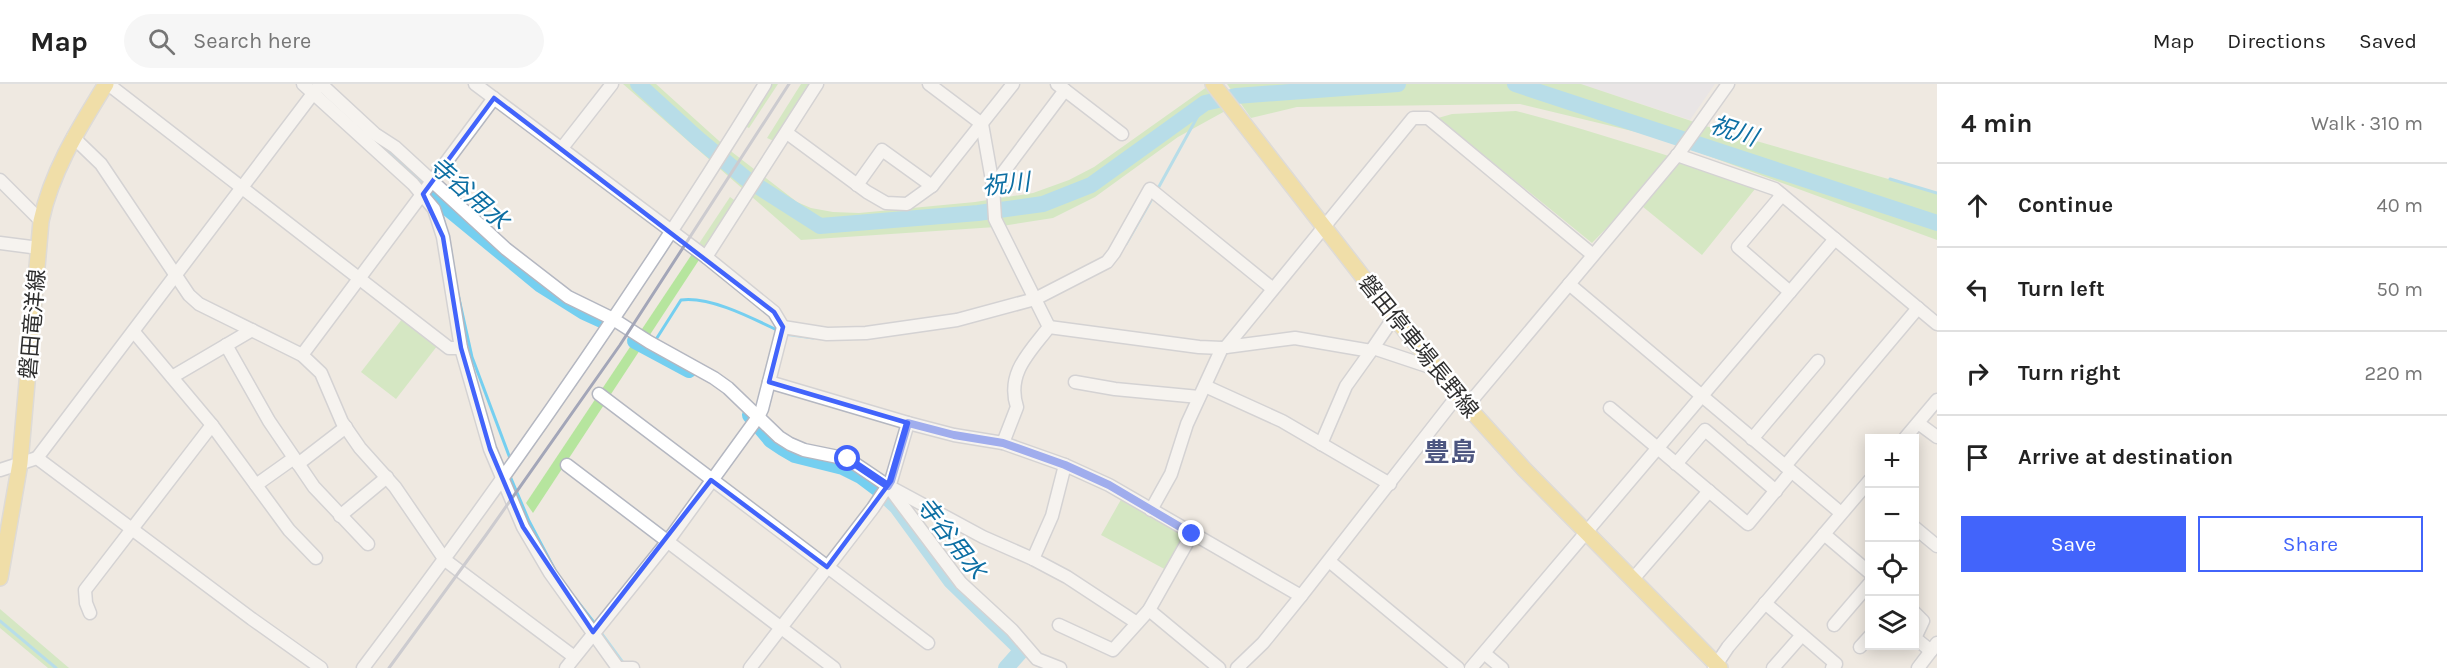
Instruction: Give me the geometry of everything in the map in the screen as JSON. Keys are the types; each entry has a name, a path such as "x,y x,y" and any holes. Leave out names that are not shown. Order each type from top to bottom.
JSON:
{"main road":[{"name":"磐田竜洋線","path":"0,578 20,463 41,221 51,183 73,137 107,84"},
{"name":"磐田停車場長野線","path":"1214,86 1462,401 1717,666"}],"street":[{"path":"107,84 449,348 461,348"},
{"path":"303,84 318,87 375,134 395,147 506,249 568,297 613,319 714,378 728,388 778,437 804,450 848,459 888,486 983,537 1067,577 1137,623"},
{"path":"475,84 706,257 774,312 783,327 758,417 668,541 573,656 566,668"},
{"path":"562,148 612,84"},
{"path":"363,668 503,480 613,319 765,84"},
{"path":"706,257 817,84"},
{"path":"929,84 982,124 993,186 995,219 1049,327"},
{"path":"787,133 886,203 907,204 932,186 1013,84"},
{"path":"1237,668 1263,643 1389,484 1569,284 1699,128 1728,84"},
{"path":"0,470 37,458 318,87"},
{"path":"318,87 423,194 434,209 443,237 461,348 490,449 523,527 550,573 618,668 633,668"},
{"path":"993,186 1061,87 1122,134"},
{"path":"302,355 494,98"},
{"path":"1151,510 1171,474 1187,424 1224,348 1413,118 1428,118 1593,255"},
{"path":"73,137 102,164 189,295 199,304 302,355 321,374 346,427 360,448 387,477 445,560 573,656"},
{"path":"857,184 882,150 932,186"},
{"path":"1678,154 1775,189 1937,324"},
{"path":"0,180 41,221"},
{"path":"783,327 826,334 866,333 957,320 1035,299 1107,262 1150,189 1272,289"},
{"path":"1782,195 1738,247 1790,292"},
{"path":"1471,668 1835,239"},
{"path":"0,243 39,248"},
{"path":"1569,284 1841,513"},
{"path":"1610,408 1748,524 1776,491 1788,469 1918,308"},
{"path":"1321,444 1346,386 1394,317"},
{"path":"1049,327 1199,347 1224,348 1295,338 1372,349 1436,369"},
{"path":"1003,443 1017,407 1013,393 1021,363 1049,327"},
{"path":"172,377 252,330"},
{"path":"134,332 212,425 289,530 316,558"},
{"path":"226,345 269,421 314,487 368,544"},
{"path":"1752,439 1818,361"},
{"path":"769,382 954,435 1003,443 1065,465 1109,485 1301,596"},
{"path":"1075,382 1202,391 1281,421 1389,484"},
{"path":"599,394 928,643"},
{"path":"1908,434 1937,400"},
{"path":"750,668 888,486 908,423"},
{"path":"1918,423 1937,436"},
{"path":"90,613 85,590 212,425"},
{"path":"256,485 346,427"},
{"path":"1676,464 1705,430 1776,491"},
{"path":"37,458 321,668"},
{"path":"567,465 834,668"},
{"path":"1033,559 1052,516 1065,465"},
{"path":"340,516 387,477"},
{"path":"888,486 961,583 1012,630 1037,659 1060,668"},
{"path":"1717,666 1765,603 1865,488"},
{"path":"1632,579 1708,491"},
{"path":"1919,531 1937,546"},
{"path":"1059,625 1113,650 1149,610 1192,534"},
{"path":"1824,534 1865,570"},
{"path":"1329,561 1458,668"},
{"path":"1834,626 1865,588"},
{"path":"1765,603 1836,664 1832,668"},
{"path":"1149,610 1219,668"},
{"path":"1919,617 1923,621 1919,630"},
{"path":"1773,668 1802,635"},
{"path":"1918,668 1934,647 1919,640"},
{"path":"1860,647 1865,641"},
{"path":"1484,653 1502,668"}],"highlighted area":[{"path":"494,98 774,312 783,327 769,382 908,423 891,481 827,567 711,480 593,632 523,527 490,449 461,348 443,237 423,194"}],"shaded area":[{"path":"1580,84 1715,84 1690,120"}],"green space":[{"path":"623,84 656,84 728,149 797,202 811,208 833,212 859,213 975,202 1033,193 1069,180 1094,167 1211,84 1227,110 1178,137 1095,197 1053,218 996,227 801,240"},
{"path":"766,84 778,84 749,128 740,124"},
{"path":"801,84 811,84 776,142 767,138"},
{"path":"1227,84 1581,84 1718,130 1937,193 1937,240 1657,137 1520,104 1297,107 1251,118"},
{"path":"1516,111 1759,184 1702,255 1637,202 1664,169 1592,243 1438,118 1452,114"},
{"path":"730,197 737,202 533,513 526,503"},
{"path":"406,314 441,341 396,399 361,372"},
{"path":"1123,496 1192,534 1170,572 1101,535"},
{"path":"0,609 69,668 48,668 0,628"}],"waterway":[{"name":"祝川","path":"638,84 745,178 820,226 978,213 1043,204 1091,185 1205,103 1236,96 1398,84"},
{"name":"祝川","path":"1515,84 1937,223"},
{"path":"1156,192 1205,103"},
{"name":"寺谷用水","path":"361,128 439,201 541,285 584,312 606,322"},
{"path":"1890,179 1937,193"},
{"path":"1126,244 1153,197"},
{"path":"439,201 444,222"},
{"path":"450,246 456,284"},
{"path":"458,294 472,357 511,461"},
{"path":"655,341 681,300 705,301 718,305 744,314 779,331"},
{"path":"784,334 813,338"},
{"name":"寺谷用水","path":"635,341 689,370"},
{"name":"寺谷用水","path":"750,415 771,440 783,448 795,455 843,467 861,476 897,507 951,581 1022,650 1006,668"},
{"path":"510,476 529,521 556,572"},
{"path":"574,597 596,625"},
{"path":"0,621 56,668"},
{"path":"599,630 624,664"},
{"path":"1036,664 1043,668"}],"railway":[{"path":"389,668 620,345 789,84"}],"district":[{"name":"豊島","path":"1450,452"}],"route":[{"path":"848,459 888,486 908,423 954,435 1003,443 1065,465 1109,485 1192,534"}]}
